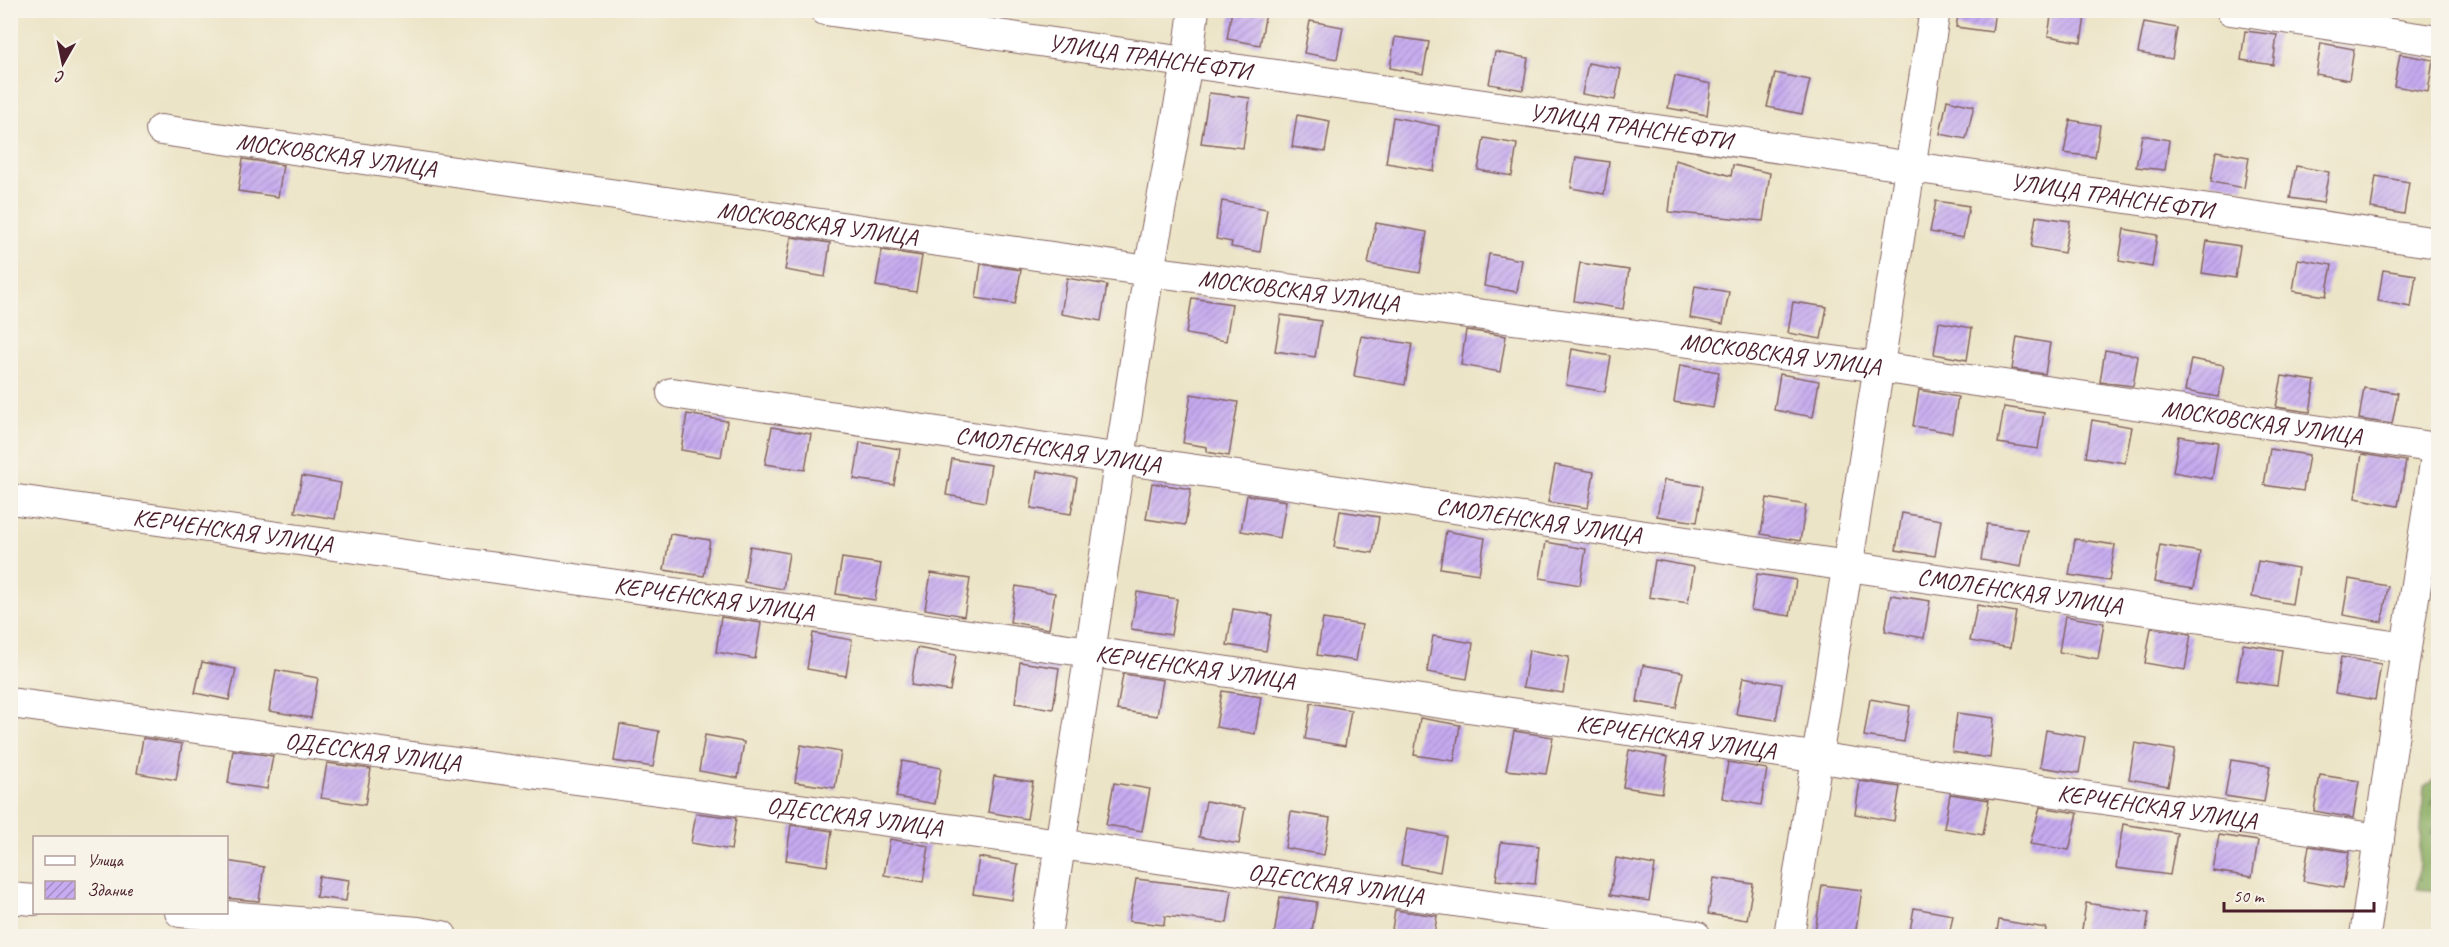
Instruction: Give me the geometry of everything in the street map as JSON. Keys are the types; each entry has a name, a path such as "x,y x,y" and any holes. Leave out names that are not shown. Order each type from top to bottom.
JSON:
{"street":[{"name":"УЛИЦА ТРАНСНЕФТИ","path":"825,10 2439,243"},
{"path":"1046,936 1149,271 1187,63 1194,10"},
{"path":"1789,936 1935,10"},
{"path":"2231,10 2439,40"},
{"name":"МОСКОВСКАЯ УЛИЦА","path":"161,130 1149,271 1879,367 2438,448"},
{"name":"СМОЛЕНСКАЯ УЛИЦА","path":"672,393 2406,648"},
{"path":"2365,936 2406,648 2439,444"},
{"name":"КЕРЧЕНСКАЯ УЛИЦА","path":"10,499 1090,652 2379,839"},
{"name":"ОДЕССКАЯ УЛИЦА","path":"10,703 1060,844 1696,936"},
{"path":"10,898 33,900"},
{"path":"204,914 442,936"}],"green space":[{"path":"2438,777 2438,891 2417,889 2424,787"}],"building":[{"path":"1232,10 1266,13 1260,45 1227,39"},
{"path":"1959,10 1995,10 1992,32 1956,27"},
{"path":"2052,10 2086,10 2081,42 2048,36"},
{"path":"1310,21 1343,27 1337,59 1304,53"},
{"path":"2144,22 2177,28 2172,59 2138,53"},
{"path":"2245,31 2277,35 2273,65 2241,60"},
{"path":"1395,37 1429,42 1423,74 1390,68"},
{"path":"2321,43 2354,49 2349,80 2316,74"},
{"path":"1495,52 1528,58 1523,90 1489,84"},
{"path":"2400,54 2433,60 2428,92 2394,86"},
{"path":"1588,63 1621,69 1615,100 1582,94"},
{"path":"1775,73 1810,80 1802,114 1767,107"},
{"path":"1675,76 1711,84 1707,115 1668,108"},
{"path":"1209,93 1250,98 1243,148 1201,143"},
{"path":"1947,100 1974,106 1966,139 1940,134"},
{"path":"1297,115 1330,121 1325,152 1292,147"},
{"path":"1393,117 1439,126 1434,171 1386,163"},
{"path":"2070,120 2100,125 2095,157 2064,153"},
{"path":"2142,135 2169,140 2165,170 2136,167"},
{"path":"1484,138 1517,144 1512,176 1478,170"},
{"path":"2216,151 2249,157 2244,188 2211,182"},
{"path":"1576,157 1609,162 1604,194 1571,188"},
{"path":"243,159 283,165 278,197 238,191"},
{"path":"1675,160 1731,176 1733,165 1770,173 1763,221 1669,212"},
{"path":"2296,166 2329,172 2323,203 2290,198"},
{"path":"2376,176 2409,182 2404,214 2371,208"},
{"path":"1222,201 1267,209 1260,252 1231,247 1232,242 1216,239"},
{"path":"1936,201 1969,206 1963,238 1930,232"},
{"path":"2036,216 2070,221 2064,253 2031,247"},
{"path":"1376,223 1427,232 1420,273 1368,264"},
{"path":"2124,229 2157,235 2152,267 2119,261"},
{"path":"791,237 830,243 825,277 785,270"},
{"path":"2207,241 2240,246 2235,278 2202,273"},
{"path":"882,250 922,256 916,292 876,286"},
{"path":"1489,254 1522,260 1517,292 1484,286"},
{"path":"2298,259 2332,265 2326,296 2293,291"},
{"path":"1580,263 1629,270 1623,309 1574,301"},
{"path":"981,264 1021,270 1015,304 976,298"},
{"path":"2383,270 2416,275 2411,307 2378,301"},
{"path":"1067,278 1107,285 1101,321 1061,314"},
{"path":"1695,286 1729,292 1723,324 1690,318"},
{"path":"1192,298 1232,304 1226,341 1186,334"},
{"path":"1793,302 1827,307 1821,339 1788,333"},
{"path":"1281,315 1321,321 1315,357 1275,351"},
{"path":"1939,322 1972,328 1967,360 1934,354"},
{"path":"1466,330 1506,336 1500,372 1461,365"},
{"path":"1361,336 1412,344 1405,385 1354,376"},
{"path":"2017,337 2050,343 2045,374 2012,369"},
{"path":"1572,349 1611,356 1605,392 1566,385"},
{"path":"2105,350 2138,356 2133,386 2100,382"},
{"path":"2191,359 2224,365 2218,397 2185,391"},
{"path":"1680,365 1719,372 1713,408 1674,402"},
{"path":"1780,374 1819,381 1813,417 1774,410"},
{"path":"2282,376 2315,381 2310,412 2276,407"},
{"path":"2364,388 2398,393 2392,424 2359,419"},
{"path":"1919,390 1958,397 1952,433 1913,426"},
{"path":"1191,394 1238,402 1229,456 1207,452 1207,447 1183,443"},
{"path":"2004,407 2044,413 2038,449 1998,443"},
{"path":"687,414 727,421 721,457 681,450"},
{"path":"2092,420 2132,427 2125,463 2086,457"},
{"path":"772,427 811,434 805,470 765,464"},
{"path":"2179,436 2218,442 2212,479 2173,472"},
{"path":"860,442 900,449 894,485 854,479"},
{"path":"2270,449 2309,455 2303,491 2264,485"},
{"path":"2362,454 2406,461 2398,506 2355,498"},
{"path":"952,459 991,465 985,502 946,495"},
{"path":"1555,465 1594,472 1588,508 1548,502"},
{"path":"1037,471 1077,478 1071,514 1031,508"},
{"path":"302,476 341,483 335,519 295,512"},
{"path":"1664,480 1703,486 1697,522 1657,516"},
{"path":"1152,483 1191,489 1185,525 1146,519"},
{"path":"1247,495 1286,501 1280,538 1241,531"},
{"path":"1767,498 1806,505 1800,541 1761,534"},
{"path":"1340,511 1379,517 1373,553 1334,547"},
{"path":"1902,513 1941,520 1935,556 1896,550"},
{"path":"1987,524 2027,530 2021,567 1981,560"},
{"path":"1446,531 1485,538 1479,574 1440,568"},
{"path":"670,534 710,540 704,576 664,570"},
{"path":"2075,539 2115,545 2109,581 2069,575"},
{"path":"1546,542 1586,549 1580,585 1540,578"},
{"path":"2160,545 2200,552 2194,588 2154,582"},
{"path":"750,546 789,553 783,589 744,582"},
{"path":"842,558 881,564 875,600 836,594"},
{"path":"1655,560 1694,567 1688,603 1649,597"},
{"path":"2258,561 2298,568 2292,604 2252,597"},
{"path":"931,573 970,579 964,616 925,609"},
{"path":"1757,574 1796,580 1790,616 1751,610"},
{"path":"2349,579 2388,586 2382,622 2343,615"},
{"path":"1016,586 1055,593 1049,629 1010,622"},
{"path":"1137,592 1177,599 1171,635 1131,629"},
{"path":"1891,595 1930,601 1924,638 1885,631"},
{"path":"1977,605 2016,612 2010,648 1970,641"},
{"path":"1233,609 1272,615 1266,651 1227,645"},
{"path":"2065,616 2104,623 2098,659 2059,652"},
{"path":"721,617 761,623 755,659 716,652"},
{"path":"1323,619 1362,625 1356,661 1317,655"},
{"path":"2151,628 2191,634 2185,670 2145,663"},
{"path":"813,633 852,640 846,676 807,669"},
{"path":"1433,636 1473,643 1467,679 1427,672"},
{"path":"2243,644 2282,650 2277,686 2237,680"},
{"path":"917,648 956,655 950,691 911,685"},
{"path":"1529,650 1569,657 1563,693 1523,687"},
{"path":"2341,657 2381,664 2375,700 2335,693"},
{"path":"202,662 236,669 229,700 195,693"},
{"path":"1020,662 1059,668 1053,709 1015,703"},
{"path":"1643,665 1683,672 1676,708 1637,702"},
{"path":"276,670 318,678 311,718 269,711"},
{"path":"1123,674 1163,680 1157,716 1117,710"},
{"path":"1743,677 1782,684 1776,720 1736,714"},
{"path":"1222,691 1261,697 1255,734 1216,727"},
{"path":"1870,699 1910,706 1904,742 1864,736"},
{"path":"1311,703 1351,710 1345,746 1305,739"},
{"path":"1957,713 1994,718 1990,758 1952,752"},
{"path":"1420,718 1460,725 1454,761 1414,755"},
{"path":"620,724 659,731 653,767 614,761"},
{"path":"2046,730 2085,737 2079,773 2040,767"},
{"path":"1514,731 1553,737 1546,774 1506,770"},
{"path":"705,735 744,742 738,778 699,771"},
{"path":"143,738 182,744 176,780 137,773"},
{"path":"2135,743 2175,750 2168,786 2129,779"},
{"path":"801,745 841,752 835,788 795,782"},
{"path":"233,750 273,756 267,789 228,783"},
{"path":"1629,750 1668,757 1662,793 1623,787"},
{"path":"2231,760 2270,766 2264,802 2225,796"},
{"path":"902,761 941,768 935,804 896,797"},
{"path":"1728,762 1767,769 1761,805 1722,798"},
{"path":"327,763 371,769 365,805 321,798"},
{"path":"2320,775 2359,781 2353,818 2314,811"},
{"path":"994,776 1033,782 1027,819 988,812"},
{"path":"1860,781 1900,787 1894,821 1855,814"},
{"path":"1114,783 1150,789 1142,831 1106,825"},
{"path":"1950,794 1989,800 1983,835 1944,828"},
{"path":"1206,801 1245,808 1239,844 1199,837"},
{"path":"2040,807 2078,813 2069,850 2030,844"},
{"path":"1291,812 1330,818 1324,855 1285,848"},
{"path":"696,813 736,818 731,850 691,843"},
{"path":"2123,824 2177,833 2170,875 2116,868"},
{"path":"791,825 832,831 827,866 786,860"},
{"path":"1407,829 1446,836 1440,872 1401,865"},
{"path":"2219,835 2258,841 2252,877 2213,871"},
{"path":"890,839 929,846 923,882 884,875"},
{"path":"1501,842 1539,846 1535,884 1496,880"},
{"path":"2309,846 2349,852 2343,888 2303,881"},
{"path":"979,857 1018,864 1012,900 973,894"},
{"path":"1616,858 1655,865 1649,901 1610,895"},
{"path":"228,861 264,867 259,901 228,898"},
{"path":"319,876 349,880 346,901 316,897"},
{"path":"1714,878 1753,884 1747,920 1708,914"},
{"path":"1136,879 1232,890 1227,923 1165,916 1164,925 1129,921"},
{"path":"1822,885 1862,890 1855,936 1815,932"},
{"path":"1280,897 1317,902 1311,936 1274,936"},
{"path":"2086,903 2149,913 2145,936 2081,936"},
{"path":"1914,908 1953,915 1949,936 1909,936"},
{"path":"1395,910 1437,916 1434,936 1391,936"},
{"path":"1999,920 2046,928 2045,936 1996,936"}]}
